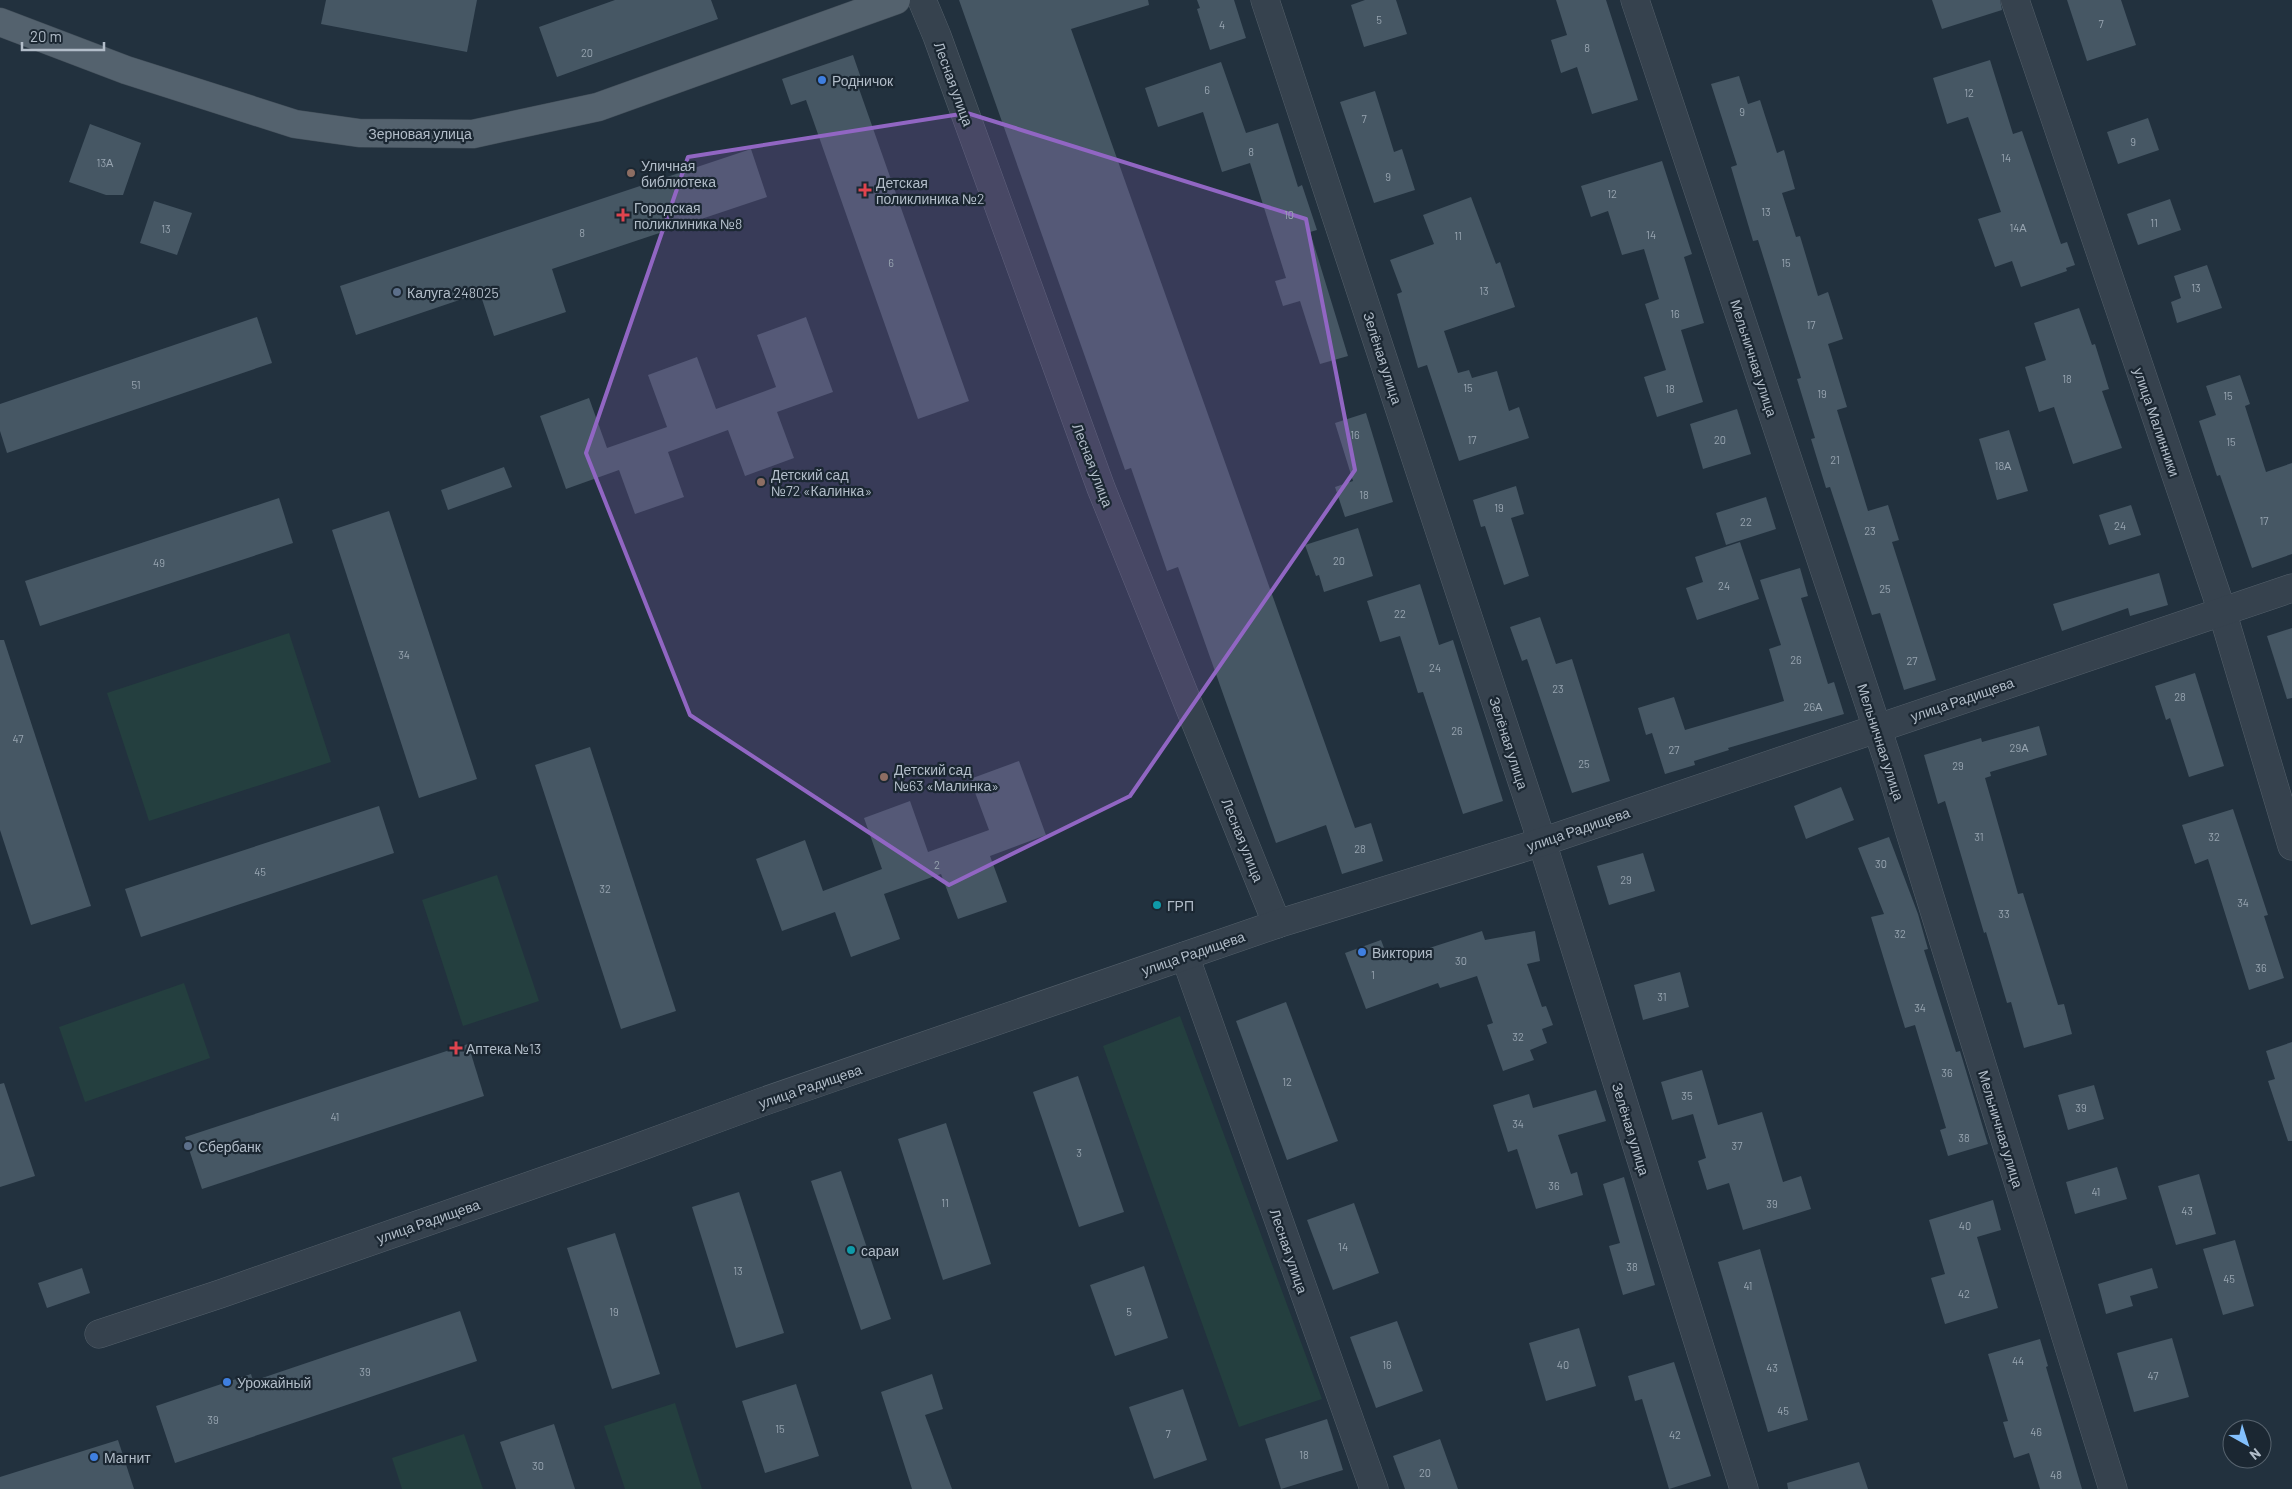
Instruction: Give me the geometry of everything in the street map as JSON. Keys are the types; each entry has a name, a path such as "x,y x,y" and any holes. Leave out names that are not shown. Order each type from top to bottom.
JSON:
{"main road":[{"name":"Зерновая улица","path":"0,22 126,70 295,124 358,133 473,134 598,107 896,0"}],"street":[{"name":"Лесная улица","path":"922,0 937,36 1101,488 1277,924"},
{"name":"Зелёная улица","path":"1265,0 1542,842 1744,1489"},
{"name":"Мельничная улица","path":"1635,0 1876,728 2113,1489"},
{"name":"улица Малинники","path":"2015,0 2222,611 2292,846"},
{"name":"улица Радищева","path":"99,1334 229,1291 604,1160 777,1097 1277,924 1542,842 2292,588"},
{"name":"Лесная улица","path":"1185,956 1374,1489"}],"highlighted area":[{"path":"967,113 1306,219 1355,470 1130,796 949,885 690,715 586,453 688,157"}],"green space":[{"path":"289,633 331,762 149,821 107,693"},
{"path":"497,875 539,1001 463,1026 422,900"},
{"path":"184,983 210,1058 85,1102 59,1027"},
{"path":"1180,1016 1322,1399 1239,1427 1103,1046"},
{"path":"675,1403 702,1489 625,1489 604,1426"},
{"path":"464,1434 483,1489 402,1489 392,1458"}],"building":[{"path":"326,0 477,0 467,52 321,24"},
{"path":"615,0 711,0 718,19 557,77 539,27"},
{"path":"959,0 1148,0 1149,5 1071,29 1355,828 1371,823 1383,861 1342,874 1326,825 1276,843 1178,567 1167,571 1131,468 1125,470"},
{"path":"1197,0 1234,0 1246,38 1210,50 1197,9 1200,8"},
{"path":"1365,0 1396,0 1407,34 1364,47 1351,5"},
{"path":"1556,0 1606,0 1638,100 1592,114 1577,67 1561,73 1551,40 1567,35"},
{"path":"1932,0 2000,0 2002,10 1942,29"},
{"path":"2067,0 2121,0 2136,45 2087,61"},
{"path":"853,55 862,81 857,83 969,401 918,419 806,100 791,105 782,79"},
{"path":"1990,60 2013,134 2022,131 2061,244 2067,242 2075,265 2066,268 2067,271 2021,287 2012,261 1995,267 1978,219 2001,212 1968,117 1947,124 1933,78"},
{"path":"1221,62 1246,133 1278,123 1298,187 1302,185 1317,230 1310,232 1348,356 1320,364 1300,301 1283,306 1275,281 1286,278 1250,163 1222,172 1203,112 1158,127 1145,88"},
{"path":"1739,76 1748,104 1760,100 1777,153 1784,150 1795,189 1782,193 1796,237 1800,236 1818,296 1828,292 1843,339 1828,344 1847,407 1837,410 1868,511 1888,505 1899,540 1892,542 1936,680 1904,690 1880,613 1872,615 1830,487 1826,488 1811,439 1815,438 1797,379 1801,378 1758,240 1753,241 1731,167 1737,165 1711,84"},
{"path":"1375,91 1394,152 1402,149 1415,190 1374,203 1340,102"},
{"path":"2148,118 2159,150 2118,164 2107,132"},
{"path":"90,124 141,143 123,195 106,195 69,182"},
{"path":"751,149 767,197 552,269 566,312 494,336 480,293 356,335 340,286"},
{"path":"1662,161 1692,254 1684,257 1704,323 1681,330 1703,402 1657,417 1644,377 1666,370 1645,304 1659,299 1644,249 1622,255 1608,211 1591,217 1581,186"},
{"path":"1471,197 1496,264 1500,262 1515,307 1444,331 1458,373 1469,370 1472,378 1497,371 1509,411 1519,407 1529,438 1459,461 1427,365 1418,368 1397,294 1402,292 1390,260 1434,244 1423,215"},
{"path":"2170,199 2181,230 2138,245 2127,214"},
{"path":"154,201 192,213 177,255 140,243"},
{"path":"2207,265 2222,308 2177,323 2171,302 2181,298 2174,276"},
{"path":"2079,308 2092,345 2095,344 2109,389 2102,391 2122,448 2073,464 2054,407 2039,412 2025,367 2046,360 2034,323"},
{"path":"257,317 272,363 7,453 0,431 0,404"},
{"path":"806,317 833,392 777,412 794,458 745,476 728,430 668,452 684,497 635,514 619,470 566,489 540,416 589,398 607,448 667,427 648,375 697,357 716,409 776,387 757,335"},
{"path":"2240,375 2250,404 2245,406 2266,472 2292,463 2292,554 2252,568 2220,475 2217,476 2199,421 2216,415 2206,386"},
{"path":"1737,409 1751,454 1703,469 1690,424"},
{"path":"1366,413 1393,502 1345,517 1335,487 1353,481 1335,423"},
{"path":"2009,430 2028,491 1997,500 1979,439"},
{"path":"504,467 512,487 448,510 441,490"},
{"path":"1516,486 1524,514 1511,518 1529,576 1504,585 1485,526 1481,527 1473,500"},
{"path":"1766,497 1776,529 1726,545 1716,513"},
{"path":"279,498 293,543 40,626 25,581"},
{"path":"2131,505 2141,535 2109,545 2099,515"},
{"path":"389,511 477,779 419,798 332,530"},
{"path":"1358,528 1373,576 1324,592 1319,575 1316,576 1305,545"},
{"path":"1740,542 1759,599 1697,620 1686,588 1703,582 1695,557"},
{"path":"1800,568 1808,596 1801,598 1828,684 1834,682 1844,714 1728,748 1729,750 1694,761 1695,765 1665,774 1652,733 1646,735 1638,708 1674,697 1685,730 1784,701 1769,649 1781,645 1760,580"},
{"path":"2159,573 2168,605 2130,616 2128,608 2062,631 2053,604"},
{"path":"1420,584 1439,645 1453,640 1503,801 1463,814 1423,692 1418,693 1400,636 1380,642 1367,601"},
{"path":"1540,617 1556,664 1572,659 1610,781 1572,793 1527,659 1522,661 1510,627"},
{"path":"2292,628 2292,698 2287,699 2267,636"},
{"path":"0,640 4,640 91,906 31,925 0,830"},
{"path":"2195,673 2224,766 2189,777 2170,718 2166,720 2155,686"},
{"path":"2039,726 2047,755 1990,772 1991,776 1985,778 2018,894 2023,893 2058,1005 2064,1004 2072,1034 2024,1048 2011,1002 2007,1003 1986,932 1984,933 1945,801 1938,804 1924,755 1981,738 1982,742"},
{"path":"590,747 676,1011 621,1029 535,765"},
{"path":"1019,761 1046,835 990,856 1007,902 958,919 941,874 884,894 900,939 851,957 835,912 782,931 756,859 805,840 823,891 882,869 864,818 910,801 928,852 989,830 970,779"},
{"path":"1841,787 1854,820 1806,839 1794,806"},
{"path":"379,806 394,853 141,937 125,889"},
{"path":"2233,809 2268,915 2264,916 2284,978 2249,990 2208,859 2195,864 2182,825"},
{"path":"1889,837 1918,914 1928,949 1924,950 1956,1052 1960,1051 1988,1144 1948,1156 1940,1130 1946,1128 1915,1025 1905,1028 1871,917 1884,914 1858,848"},
{"path":"1643,853 1655,891 1609,905 1597,866"},
{"path":"1482,931 1485,940 1535,931 1540,961 1527,964 1542,1007 1546,1006 1553,1025 1542,1029 1547,1043 1530,1050 1534,1060 1503,1071 1487,1025 1493,1023 1477,976 1440,988 1438,983 1366,1009 1345,953 1381,940 1389,961"},
{"path":"1680,972 1689,1007 1643,1020 1634,985"},
{"path":"1286,1002 1338,1141 1287,1160 1236,1021"},
{"path":"2292,1042 2292,1141 2288,1141 2268,1081 2275,1079 2266,1051"},
{"path":"468,1044 484,1096 202,1189 185,1137"},
{"path":"1702,1070 1718,1125 1762,1112 1783,1182 1801,1176 1811,1209 1743,1230 1729,1183 1707,1190 1698,1161 1706,1158 1693,1114 1672,1120 1661,1082"},
{"path":"1078,1076 1124,1212 1079,1227 1033,1092"},
{"path":"4,1083 35,1176 0,1187 0,1084"},
{"path":"2094,1085 2104,1119 2068,1130 2058,1095"},
{"path":"1596,1090 1606,1121 1558,1135 1571,1174 1577,1172 1583,1195 1536,1209 1517,1149 1508,1152 1493,1105 1529,1094 1533,1108"},
{"path":"946,1123 991,1264 943,1280 898,1139"},
{"path":"2117,1167 2127,1199 2075,1214 2066,1182"},
{"name":"сараи","path":"841,1171 891,1319 861,1330 811,1181"},
{"path":"2199,1174 2216,1234 2176,1245 2158,1186"},
{"path":"1624,1177 1655,1285 1623,1295 1609,1246 1620,1243 1603,1184"},
{"path":"739,1192 784,1333 736,1348 692,1207"},
{"path":"1993,1200 2001,1230 1977,1237 1998,1308 1945,1324 1931,1278 1945,1274 1929,1220"},
{"path":"1354,1203 1379,1273 1333,1290 1307,1220"},
{"path":"615,1233 660,1374 612,1389 567,1248"},
{"path":"2235,1240 2254,1306 2223,1315 2203,1249"},
{"path":"1760,1249 1808,1420 1768,1432 1718,1262"},
{"path":"1144,1266 1168,1338 1115,1356 1090,1285"},
{"path":"82,1268 90,1293 47,1308 38,1283"},
{"path":"2152,1268 2158,1288 2130,1296 2133,1306 2106,1314 2098,1284"},
{"path":"460,1311 477,1361 175,1463 156,1406 251,1374 253,1381"},
{"path":"1397,1321 1423,1391 1376,1408 1350,1337"},
{"path":"1579,1328 1596,1386 1546,1401 1529,1343"},
{"path":"2172,1338 2189,1397 2134,1412 2117,1353"},
{"path":"2040,1339 2048,1366 2046,1367 2082,1489 2040,1489 2029,1453 2014,1458 2003,1422 2008,1421 1988,1354"},
{"path":"1674,1362 1711,1476 1669,1489 1642,1399 1635,1401 1628,1376"},
{"path":"932,1374 943,1409 925,1415 952,1489 912,1489 881,1392"},
{"path":"796,1384 819,1456 765,1473 742,1401"},
{"path":"1183,1389 1207,1460 1154,1479 1129,1407"},
{"path":"1327,1419 1343,1470 1281,1489 1265,1439"},
{"path":"554,1424 575,1489 516,1489 500,1442"},
{"path":"1440,1439 1458,1489 1405,1489 1393,1456"},
{"name":"Магнит","path":"118,1440 134,1489 0,1489 0,1477"},
{"path":"1859,1462 1868,1489 1788,1489 1787,1483"}],"place":[{"name":"Родничок","path":"822,80"},
{"name":"Уличная библиотека","path":"631,173"},
{"name":"Детская поликлиника №2","path":"865,190"},
{"name":"Городская поликлиника №8","path":"623,215"},
{"name":"Калуга 248025","path":"397,292"},
{"name":"Детский сад №72 «Калинка»","path":"761,482"},
{"name":"Детский сад №63 «Малинка»","path":"884,777"},
{"name":"ГРП","path":"1157,905"},
{"name":"Виктория","path":"1362,952"},
{"name":"Аптека №13","path":"456,1048"},
{"name":"Сбербанк","path":"188,1146"},
{"name":"сараи","path":"851,1250"},
{"name":"Урожайный","path":"227,1382"},
{"name":"Магнит","path":"94,1457"}]}
